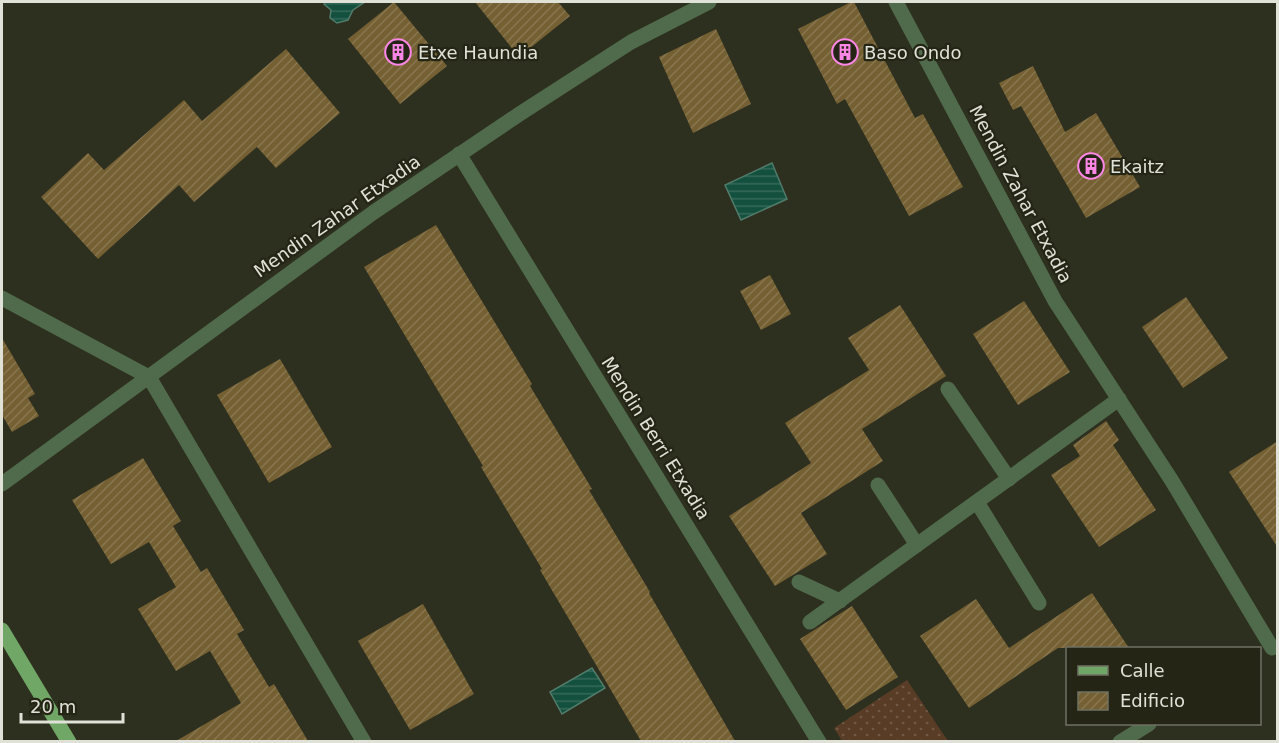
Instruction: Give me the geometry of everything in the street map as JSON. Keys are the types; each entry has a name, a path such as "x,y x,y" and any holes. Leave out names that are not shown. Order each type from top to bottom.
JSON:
{"main road":[{"path":"2,630 69,741"}],"street":[{"name":"Mendin Zahar Etxadia","path":"2,483 374,212 459,154 631,42 709,2"},
{"name":"Mendin Zahar Etxadia","path":"896,2 1055,301 1172,481 1270,649"},
{"name":"Mendin Berri Etxadia","path":"459,154 819,741"},
{"path":"2,298 148,377 364,741"},
{"path":"948,389 1009,479"},
{"path":"810,622 1119,399"},
{"path":"878,485 917,545"},
{"path":"977,502 1039,603"},
{"path":"799,582 840,601"},
{"path":"1120,741 1146,725"}],"shaded area":[{"path":"325,2 365,2 353,10 348,20 337,23 330,18 331,10 324,4"},
{"path":"772,163 787,199 741,220 725,185"},
{"path":"592,668 605,688 562,714 550,692"},
{"path":"907,680 948,741 842,741 834,728"}],"building":[{"name":"Etxe Haundia","path":"394,2 447,66 400,104 348,39"},
{"path":"475,2 558,2 570,16 519,57"},
{"path":"854,2 915,118 923,114 963,187 909,216 845,99 837,104 798,29"},
{"path":"716,29 751,104 693,133 659,57"},
{"path":"286,49 340,113 276,168 257,147 194,202 179,185 98,259 41,197 88,153 104,170 184,100 202,121"},
{"name":"Ekaitz","path":"1033,66 1065,132 1096,113 1140,187 1086,218 1021,106 1013,110 999,83"},
{"path":"436,225 532,384 530,386 592,489 589,490 735,741 641,741 540,570 542,569 481,467 483,466 364,267"},
{"path":"770,275 791,314 761,330 740,291"},
{"path":"1186,297 1228,358 1183,388 1142,327"},
{"path":"1024,301 1070,372 1018,405 973,334"},
{"path":"900,305 946,376 862,429 883,461 801,513 827,554 775,586 729,516 811,463 785,423 869,370 848,338"},
{"path":"2,338 35,394 28,398 39,416 12,432 2,415"},
{"path":"280,359 332,447 269,483 217,395"},
{"path":"1106,421 1119,440 1113,445 1156,510 1099,547 1051,475 1080,456 1073,445"},
{"path":"1278,441 1278,548 1229,472"},
{"path":"143,458 181,521 173,526 201,572 207,568 244,630 237,634 269,687 274,684 308,741 176,741 241,703 210,651 176,671 138,609 176,587 149,542 111,564 72,500"},
{"path":"1092,593 1128,647 1058,648 969,708 920,636 976,599 1009,648"},
{"path":"423,604 474,694 410,730 358,641"},
{"path":"852,606 898,677 846,710 800,639"}],"place":[{"name":"Etxe Haundia","path":"398,52"},
{"name":"Baso Ondo","path":"845,52"},
{"name":"Ekaitz","path":"1091,166"}]}
